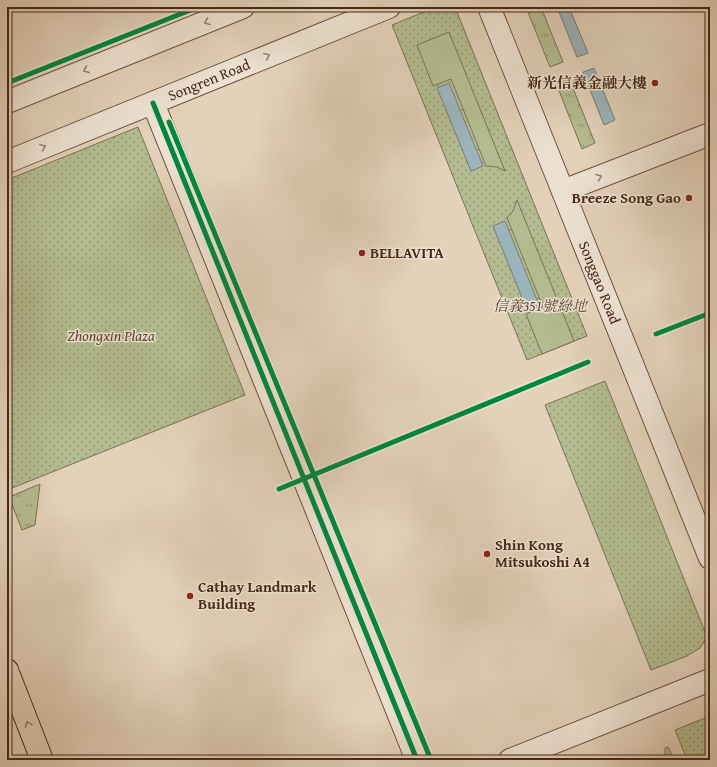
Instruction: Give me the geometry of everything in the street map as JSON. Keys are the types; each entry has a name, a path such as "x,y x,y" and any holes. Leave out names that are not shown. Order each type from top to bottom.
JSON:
{"main road":[{"path":"7,670 42,760"}],"street":[{"path":"7,102 243,7"},
{"name":"Songren Road","path":"7,162 389,7"},
{"name":"Songgao Road","path":"489,7 709,552"},
{"path":"153,103 417,760"},
{"path":"563,191 710,134"},
{"path":"510,760 710,680"}],"green space":[{"name":"信義351號綠地","path":"436,7 455,7 587,336 527,360 392,25"},
{"path":"526,7 541,7 563,62 550,67"},
{"path":"449,32 505,171 497,167 486,166 451,79 433,86 417,45"},
{"path":"569,78 595,143 582,149 556,83"},
{"name":"Zhongxin Plaza","path":"138,127 245,395 7,490 7,180"},
{"path":"517,200 574,341 542,354 526,314 543,307 507,218 513,211"},
{"path":"605,381 707,637 700,648 687,656 651,670 545,405"},
{"path":"40,484 35,525 22,530 9,497"},
{"path":"710,716 710,760 687,760 675,730"},
{"path":"668,747 674,760 665,760 665,748"}],"water":[{"path":"557,7 569,7 588,53 577,57"},
{"path":"594,68 615,120 604,125 583,72"},
{"path":"449,83 483,166 471,171 437,88"},
{"path":"505,221 539,305 527,310 493,226"}],"cycle path":[{"path":"7,83 198,7"},
{"path":"153,103 417,760"},
{"path":"169,122 431,760"},
{"path":"656,334 710,313"},
{"path":"279,489 588,362"}],"place":[{"name":"新光信義金融大樓","path":"655,83"},
{"name":"Breeze Song Gao","path":"689,198"},
{"name":"BELLAVITA","path":"362,253"},
{"name":"Shin Kong Mitsukoshi A4","path":"487,554"},
{"name":"Cathay Landmark Building","path":"190,596"}]}
